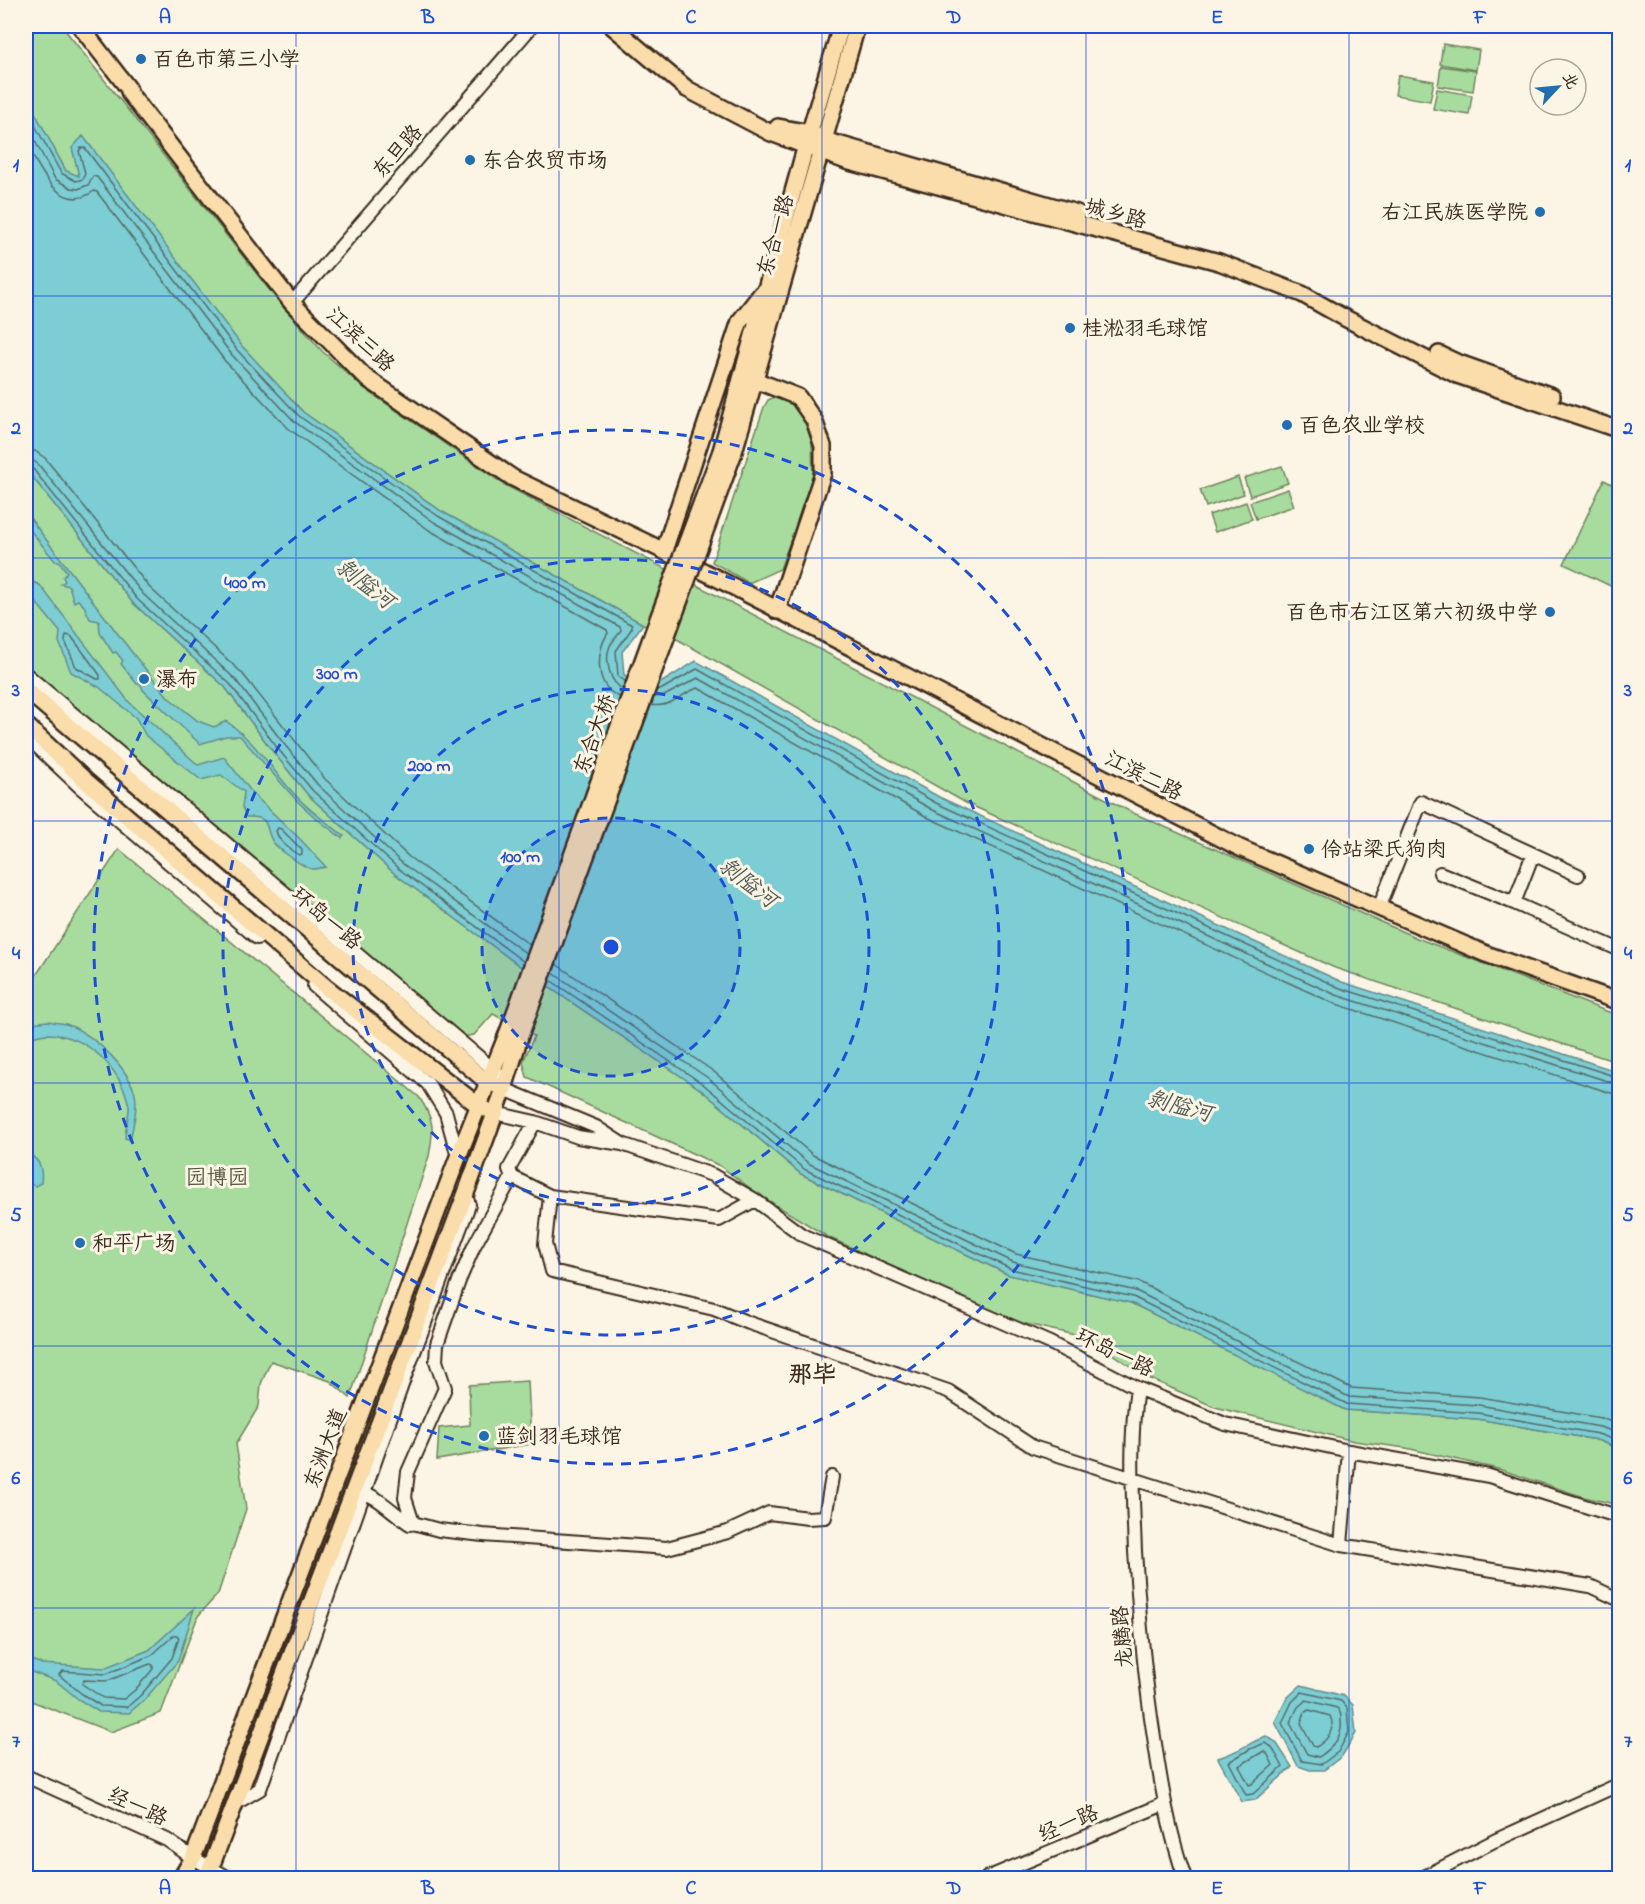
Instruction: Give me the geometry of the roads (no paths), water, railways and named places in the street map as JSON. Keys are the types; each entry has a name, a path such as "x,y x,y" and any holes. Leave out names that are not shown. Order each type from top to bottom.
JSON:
{"main road":[{"name":"江滨三路","path":"74,26 124,92 130,94"},
{"name":"江滨三路","path":"80,26 292,303 365,377 513,478 664,551"},
{"name":"城乡路","path":"612,26 687,89 771,133 808,139"},
{"name":"城乡路","path":"623,26 691,83 774,126 808,139 857,164 1219,262 1302,294 1342,317 1457,375 1620,430"},
{"name":"东合一路","path":"728,453 766,289 841,26"},
{"name":"东合一路","path":"728,453 755,380 857,26"},
{"name":"城乡路","path":"822,146 1221,255 1305,288 1456,362 1620,420"},
{"path":"664,551 740,321 766,289"},
{"path":"755,380 798,397 814,420 823,446 823,474 777,610"},
{"name":"东合大桥","path":"514,1034 658,619 728,453"},
{"name":"江滨二路","path":"664,551 1240,848 1486,954 1620,1002"},
{"name":"环岛一路","path":"26,690 490,1076 505,1083"},
{"name":"环岛一路","path":"26,724 86,781 309,976 479,1106 495,1113"},
{"name":"东洲大道","path":"181,1878 193,1858 458,1157 490,1076 514,1034"},
{"name":"东洲大道","path":"208,1873 360,1490 495,1113 505,1083 514,1034"},
{"path":"436,1214 455,1222"}],"street":[{"name":"东旦路","path":"292,303 532,26"},
{"path":"26,674 490,1076"},
{"path":"26,736 80,787 309,976 428,1084 446,1113 458,1157"},
{"path":"1379,908 1421,802 1578,875"},
{"path":"1514,903 1533,854"},
{"path":"1440,873 1620,950"},
{"name":"环岛一路","path":"505,1083 596,1127 622,1144"},
{"name":"环岛一路","path":"495,1113 534,1122 578,1137 622,1144 712,1175 755,1200 802,1235 1050,1343 1137,1388 1225,1424 1349,1451 1489,1476 1620,1517"},
{"path":"534,1122 509,1170 512,1177 550,1196 719,1220 755,1200"},
{"path":"413,1523 405,1498 408,1472 445,1388 436,1361 437,1344 474,1246 512,1177"},
{"path":"465,1193 469,1205 360,1490 375,1496 410,1524 439,1530 667,1548 728,1532 770,1513 807,1518 825,1517 832,1477"},
{"path":"550,1196 545,1244 552,1271 714,1309 948,1391 1033,1447 1341,1545 1590,1586 1620,1600"},
{"name":"龙腾路","path":"1137,1388 1132,1419 1132,1479 1145,1677 1164,1804 1185,1878"},
{"path":"1341,1545 1349,1451"},
{"name":"经一路","path":"26,1776 167,1840 193,1858 208,1873 229,1878"},
{"path":"1422,1878 1494,1841 1620,1784"},
{"name":"经一路","path":"987,1878 1164,1804"}],"water":[{"name":"剥隘河","path":"26,96 66,171 79,176 72,148 83,136 242,346 303,412 441,511 643,624 622,652 624,675 659,684 696,661 939,797 1342,982 1619,1072 1619,1449 1597,1440 1478,1419 1345,1410 1131,1303 1009,1275 801,1174 700,1089 540,981 395,874 308,795 225,687 133,603 26,469"},
{"name":"瀑布","path":"29,517 169,698 198,721 214,727 226,721 237,729 300,800 344,836 342,838 297,801 240,736 226,736 200,744 143,690 140,683 137,684 121,664 123,661 116,652 113,653 100,633 99,621 90,619 84,606 78,600 74,602 69,586 61,584 65,581 63,577 67,572 59,561 55,561 26,525"},
{"path":"26,579 40,585 129,702 198,765 224,757 254,795 326,867 308,868 285,853 273,842 264,821 260,818 246,817 242,807 244,792 221,775 201,780 146,736 136,718 99,687 71,672 59,642 60,632 26,590"},
{"path":"47,1021 66,1024 77,1029 100,1045 121,1067 134,1091 136,1103 130,1140 125,1138 129,1106 125,1092 119,1079 100,1056 89,1047 63,1036 45,1034 26,1039 26,1024"},
{"path":"26,1152 35,1158 41,1168 41,1183 35,1186 26,1183"},
{"path":"194,1609 178,1661 145,1699 129,1713 99,1712 56,1681 26,1670 26,1658 42,1664 104,1668 149,1650"},
{"path":"1301,1685 1344,1696 1353,1705 1356,1733 1342,1756 1324,1770 1310,1770 1298,1766 1275,1722 1287,1698"},
{"path":"1266,1736 1276,1742 1292,1767 1255,1800 1242,1802 1218,1758"}],"place":[{"name":"百色市第三小学","path":"141,59"},
{"name":"东合农贸市场","path":"470,160"},
{"name":"右江民族医学院","path":"1540,212"},
{"name":"桂淞羽毛球馆","path":"1070,328"},
{"name":"百色农业学校","path":"1287,425"},
{"name":"百色市右江区第六初级中学","path":"1550,612"},
{"name":"瀑布","path":"144,679"},
{"name":"伶站梁氏狗肉","path":"1309,849"},
{"name":"和平广场","path":"80,1243"},
{"name":"蓝剑羽毛球馆","path":"484,1436"}],"district":[{"name":"那毕","path":"812,1374"}],"park label":[{"name":"园博园","path":"217,1177"}]}
